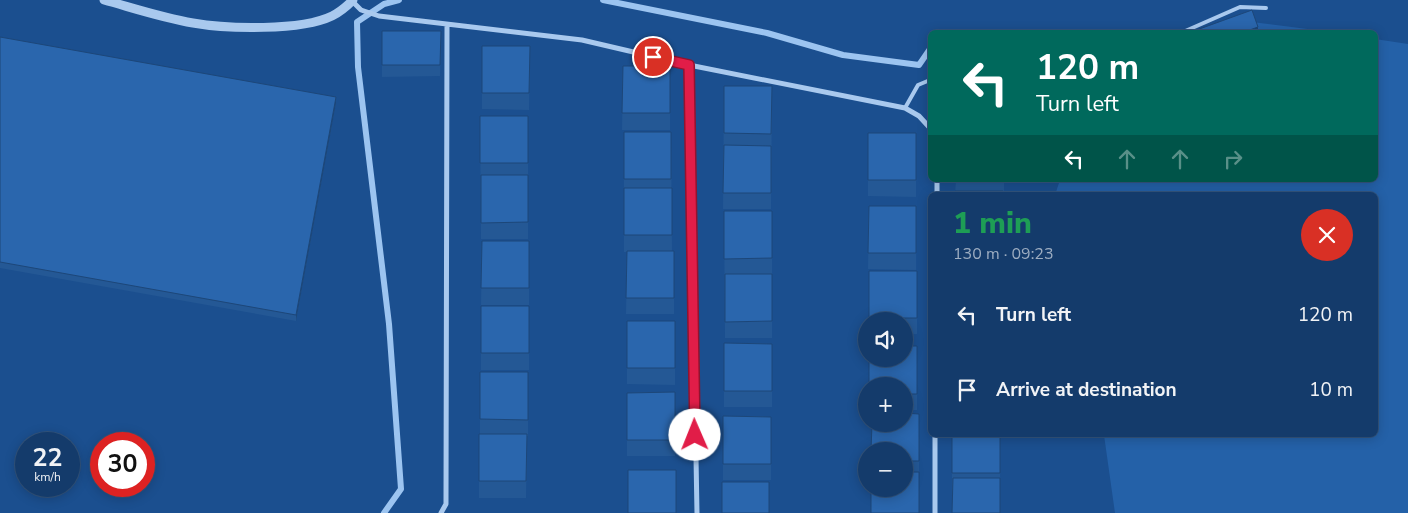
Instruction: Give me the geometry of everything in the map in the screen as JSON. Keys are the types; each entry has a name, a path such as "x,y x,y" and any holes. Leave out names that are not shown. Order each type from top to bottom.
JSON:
{"street":[{"path":"104,0 192,23 238,26 286,26 314,22 332,16 353,0 361,10 379,16 582,40 689,65 905,108 918,116 928,126"},
{"path":"441,513 446,504 447,25"},
{"path":"689,65 696,513"},
{"path":"935,437 935,513"}],"lane":[{"path":"1188,30 1240,7 1266,8"},
{"path":"905,108 918,85 928,81"}],"shaded area":[{"path":"1252,22 1315,30 1228,30"},
{"path":"1378,39 1408,44 1408,513 1115,513 1104,437 1378,437 1378,192 1056,192 1059,182 1378,182"}],"building":[{"path":"1252,10 1258,27 1250,30 1197,30"},
{"path":"382,31 441,31 440,65 382,65"},
{"path":"0,37 336,97 296,315 0,262"},
{"path":"482,46 530,46 529,93 482,93"},
{"path":"623,66 670,66 670,113 622,113"},
{"path":"724,86 772,86 771,134 724,133"},
{"path":"480,116 528,116 528,163 480,163"},
{"path":"624,132 671,132 671,179 624,179"},
{"path":"868,133 916,133 916,180 868,180"},
{"path":"724,145 771,146 771,193 723,193"},
{"path":"481,175 528,175 528,222 481,223"},
{"path":"624,188 672,188 672,235 624,235"},
{"path":"955,191 1003,191 1003,192"},
{"path":"869,206 916,206 916,253 868,253"},
{"path":"724,211 772,211 772,258 724,259"},
{"path":"482,241 529,241 529,288 481,288"},
{"path":"627,251 674,251 674,298 626,298"},
{"path":"869,271 917,271 917,318 913,318 913,312 869,312"},
{"path":"725,274 772,274 772,321 725,322"},
{"path":"481,306 529,306 529,353 481,353"},
{"path":"627,321 675,321 675,368 627,368"},
{"path":"724,343 772,344 772,391 724,391"},
{"path":"913,346 917,346 917,394 913,394 913,377 869,377 869,367 913,367"},
{"path":"480,372 528,372 528,420 480,419"},
{"path":"675,392 675,440 627,440 627,393"},
{"path":"913,414 919,414 919,461 913,461 913,442 871,442 872,432 913,432"},
{"path":"723,416 771,417 771,464 723,464"},
{"path":"479,434 527,434 526,481 479,481"},
{"path":"952,437 1000,437 1000,473 952,473"},
{"path":"628,470 676,470 676,513 628,513"},
{"path":"913,472 919,472 919,513 871,513 871,497 913,497"},
{"path":"953,478 1000,478 1000,513 952,513"},
{"path":"722,482 769,482 769,513 722,513"}],"waterway":[{"path":"384,513 401,489 389,324 358,67 357,22 384,4 399,0"},
{"path":"603,0 767,33 843,55 919,65 928,52"}],"route":[{"path":"653,57 689,65 695,435"}]}
